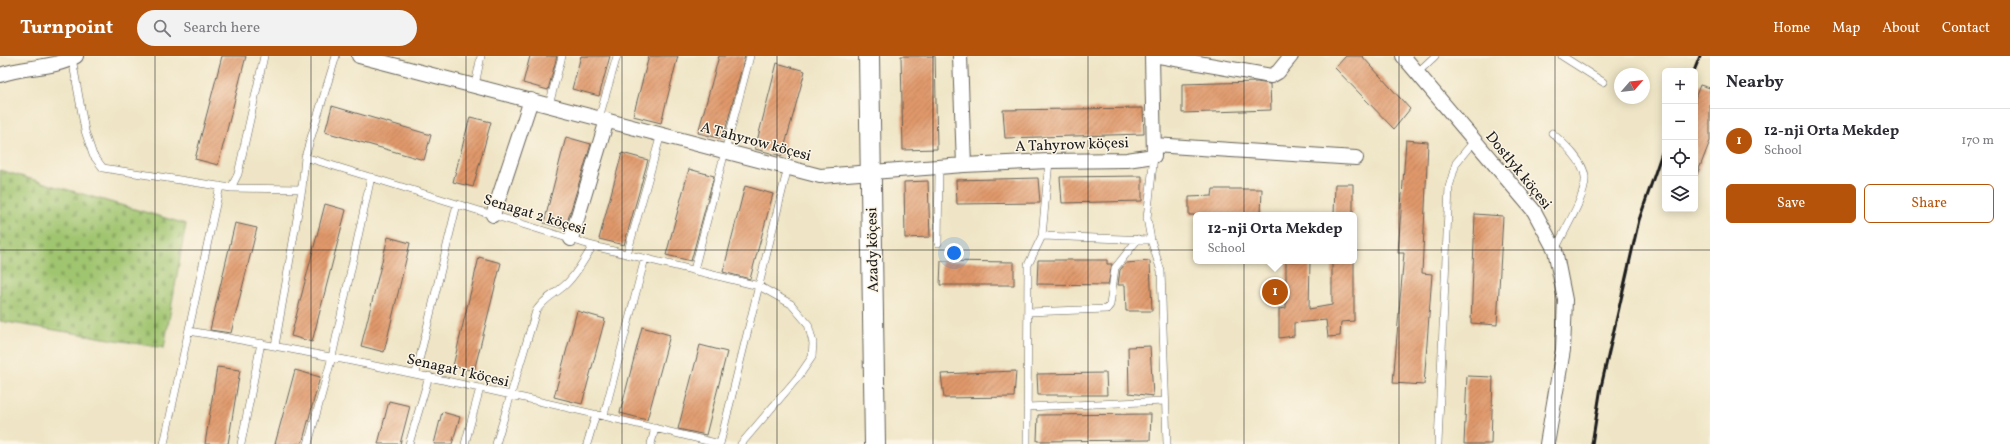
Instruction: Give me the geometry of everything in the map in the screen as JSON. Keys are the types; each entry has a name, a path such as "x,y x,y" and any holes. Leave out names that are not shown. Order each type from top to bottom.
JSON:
{"main road":[{"name":"Azady köçesi","path":"870,56 875,444"}],"street":[{"name":"A Tahyrow köçesi","path":"359,56 374,58 820,176 964,165 1049,161 1127,160 1154,150 1356,158"},
{"path":"960,56 964,165"},
{"path":"1152,56 1154,150"},
{"path":"1159,56 1271,76 1278,72 1291,56"},
{"name":"Dostlyk köçesi","path":"1403,56 1534,211 1554,250 1564,300 1563,350 1547,444"},
{"path":"0,75 16,63 52,65 74,57"},
{"path":"493,215 531,100"},
{"path":"571,239 603,119"}],"lane":[{"path":"231,188 238,174 264,56"},
{"path":"275,346 302,189 306,157 336,56"},
{"path":"475,85 481,56"},
{"path":"549,104 562,56"},
{"path":"603,119 617,56"},
{"path":"694,270 727,151 750,56"},
{"path":"1562,56 1603,82"},
{"path":"74,57 85,131 93,156 103,168 231,188 302,189"},
{"path":"1417,73 1432,57"},
{"path":"1552,133 1577,158 1585,176 1583,192 1554,250"},
{"path":"627,254 661,134"},
{"path":"1438,444 1449,187 1456,163 1474,141"},
{"path":"1154,150 1147,218 1151,240 1160,271 1167,444"},
{"name":"Senagat 2 köçesi","path":"306,157 593,246 759,286 791,304 808,324 813,343 812,357 799,376 741,444"},
{"path":"1027,444 1028,265 1042,236 1049,161"},
{"path":"720,444 788,167"},
{"path":"938,244 939,167"},
{"path":"308,444 332,357 371,177"},
{"path":"164,444 220,186"},
{"path":"416,373 457,204"},
{"path":"1042,236 1151,240"},
{"path":"1028,312 1107,309 1110,305 1115,268 1138,240"},
{"path":"496,444 536,311 545,299 564,286 572,277 593,246"},
{"path":"587,444 600,415 645,258"},
{"name":"Senagat 1 köçesi","path":"189,331 261,343 416,373 720,444"},
{"path":"241,444 261,343"},
{"path":"409,444 429,376"},
{"path":"465,444 480,388"},
{"path":"1027,407 1165,401"},
{"path":"651,444 656,428"}],"green space":[{"path":"0,170 186,224 164,348 0,321"}],"building":[{"path":"222,56 246,56 218,165 195,159"},
{"path":"530,56 557,56 548,90 523,83"},
{"path":"581,56 610,56 599,96 572,89"},
{"path":"649,56 678,56 661,123 633,116"},
{"path":"719,56 745,56 723,139 698,133"},
{"path":"901,56 935,56 937,149 903,150"},
{"path":"1346,56 1362,56 1410,109 1394,129 1335,68"},
{"path":"777,63 805,71 782,156 755,149"},
{"path":"1257,82 1270,84 1271,110 1182,113 1182,84"},
{"path":"1700,85 1710,88 1710,141 1698,172 1698,104 1698,90"},
{"path":"332,106 431,135 424,160 325,132"},
{"path":"1143,108 1144,134 1005,138 1003,110"},
{"path":"470,117 491,122 473,187 453,182"},
{"path":"566,137 591,144 565,229 544,223"},
{"path":"1406,140 1428,142 1422,273 1432,274 1424,385 1393,383 1404,253 1398,253"},
{"path":"622,153 648,160 624,245 599,239"},
{"path":"689,169 714,176 691,261 666,255"},
{"path":"1142,176 1142,201 1062,203 1060,177"},
{"path":"1038,178 1040,203 957,204 956,180"},
{"path":"928,181 930,237 905,238 904,182"},
{"path":"1335,184 1353,184 1353,212 1334,212"},
{"path":"745,186 773,194 750,279 723,272"},
{"path":"1213,189 1262,189 1261,212 1193,212 1193,215 1189,215 1189,197 1212,196"},
{"path":"325,204 346,210 312,342 291,336"},
{"path":"1475,214 1503,216 1497,325 1471,323"},
{"path":"235,223 257,228 231,333 210,330"},
{"path":"388,237 410,243 384,352 361,346"},
{"path":"479,257 501,263 474,371 453,366"},
{"path":"1038,260 1107,260 1107,264 1112,264 1108,285 1037,284"},
{"path":"941,261 1014,262 1014,285 940,285"},
{"path":"1150,261 1152,311 1126,311 1125,285 1118,285 1120,270 1126,263"},
{"path":"1286,264 1310,264 1309,309 1332,305 1332,264 1354,264 1354,321 1341,322 1340,336 1328,337 1326,320 1294,323 1294,336 1279,338 1279,309 1286,308"},
{"path":"577,311 605,319 582,404 554,397"},
{"path":"642,327 670,335 647,420 620,413"},
{"path":"700,345 727,352 706,435 678,429"},
{"path":"1150,346 1153,396 1129,393 1128,347"},
{"path":"217,367 240,370 228,444 205,444"},
{"path":"295,370 320,377 302,444 275,444"},
{"path":"1016,371 1014,397 944,398 941,374"},
{"path":"1106,373 1107,395 1038,395 1037,374"},
{"path":"1467,376 1493,377 1491,444 1464,444"},
{"path":"389,401 410,406 400,444 378,444"},
{"path":"442,412 460,417 452,444 434,444"},
{"path":"1151,414 1150,440 1037,441 1038,415"}],"railway":[{"path":"1695,68 1700,56"},
{"path":"1592,444 1601,387 1639,220 1662,153"}],"place":[{"name":"12-nji Orta Mekdep","path":"1275,292"}]}
